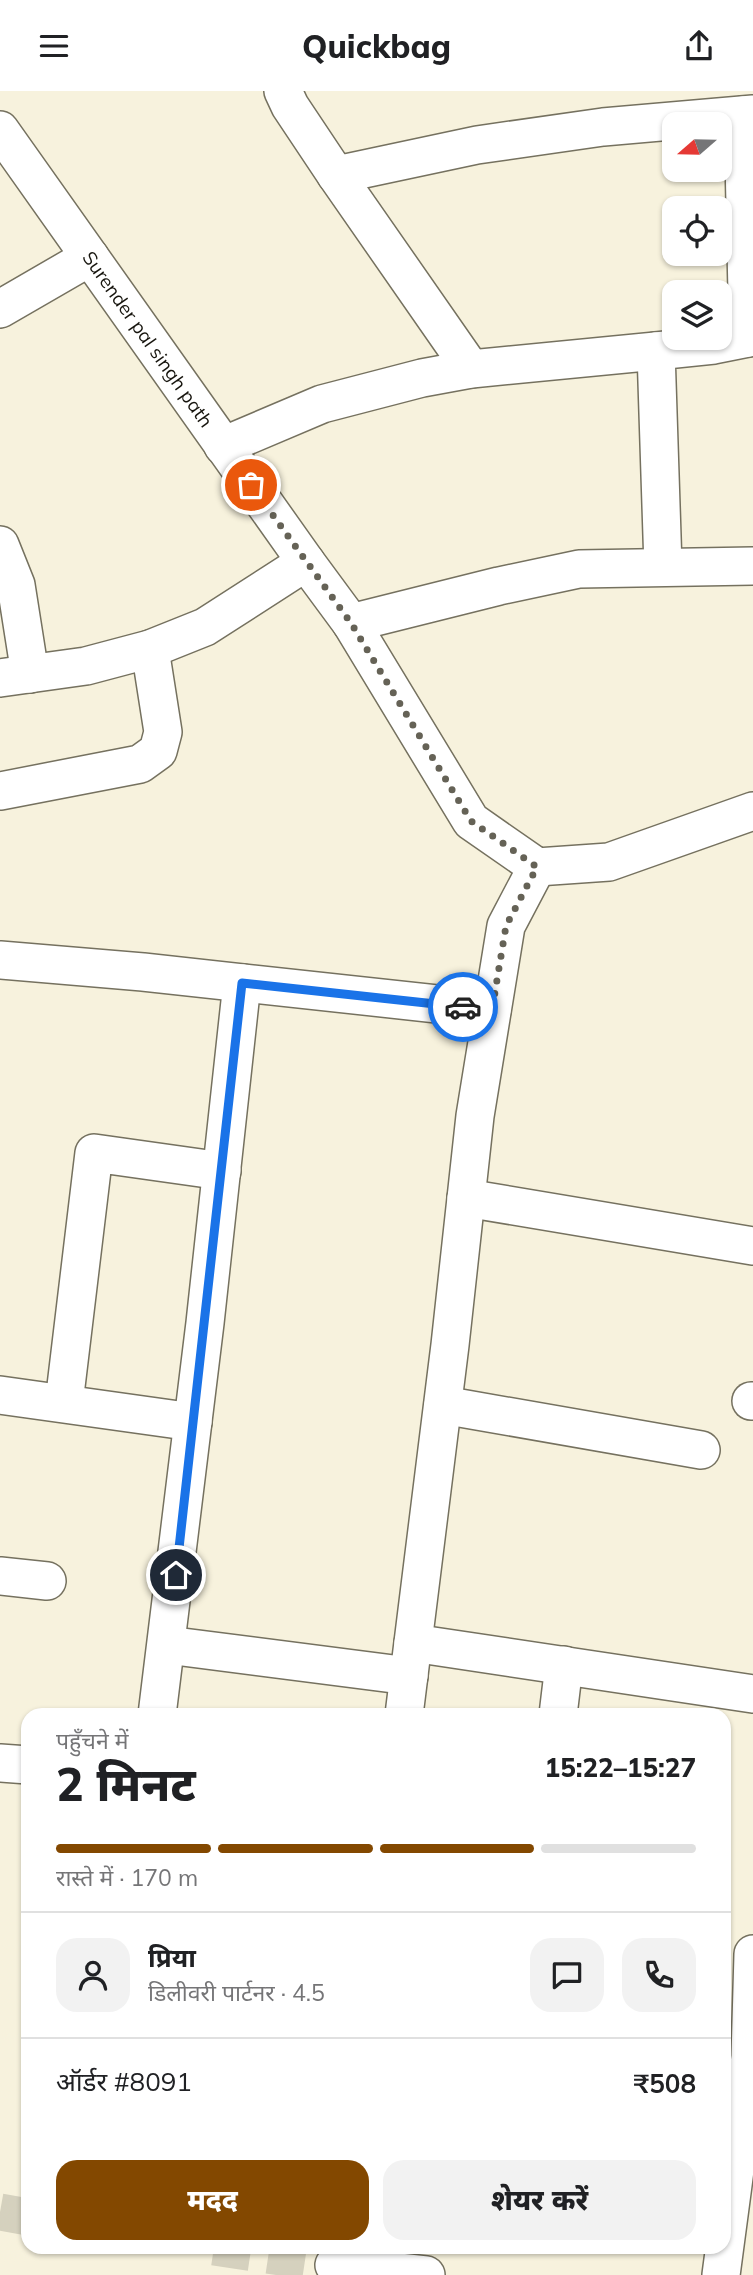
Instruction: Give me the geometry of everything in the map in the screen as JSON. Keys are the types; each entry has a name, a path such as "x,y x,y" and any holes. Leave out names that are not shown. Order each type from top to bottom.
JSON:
{"street":[{"path":"283,91 336,175 471,369"},
{"path":"223,446 322,404 422,379 471,369 714,345 751,338 748,115 603,127 477,145 336,175"},
{"name":"Surender pal singh path","path":"0,130 351,623 471,821 537,867"},
{"path":"0,309 90,257"},
{"path":"656,351 663,567"},
{"path":"0,545 16,585 15,676 86,666 150,649 205,627 306,562"},
{"path":"351,623 579,569 753,566"},
{"path":"0,791 140,764 158,751 163,731 150,649"},
{"path":"405,1708 443,1405 475,1116 506,926 537,867 609,862 753,811"},
{"path":"0,960 492,1010"},
{"path":"158,1708 242,983"},
{"path":"64,1403 94,1153 222,1171"},
{"path":"466,1198 753,1246"},
{"path":"0,1395 193,1422"},
{"path":"443,1405 701,1450"},
{"path":"0,1576 47,1581"},
{"path":"167,1645 564,1665 753,1694"},
{"path":"559,1708 564,1665"},
{"path":"0,1763 21,1764"},
{"path":"731,2202 751,2057 753,1954"},
{"path":"721,2275 724,2254"},
{"path":"334,2265 426,2275"}],"tunnel":[{"path":"0,2212 21,2216"},
{"path":"261,2254 334,2265 336,2254"}],"way so far":[{"path":"251,485 351,623 471,821 537,867 506,926 492,1010 463,1007"}],"route":[{"path":"176,1575 242,983 463,1007"}]}
